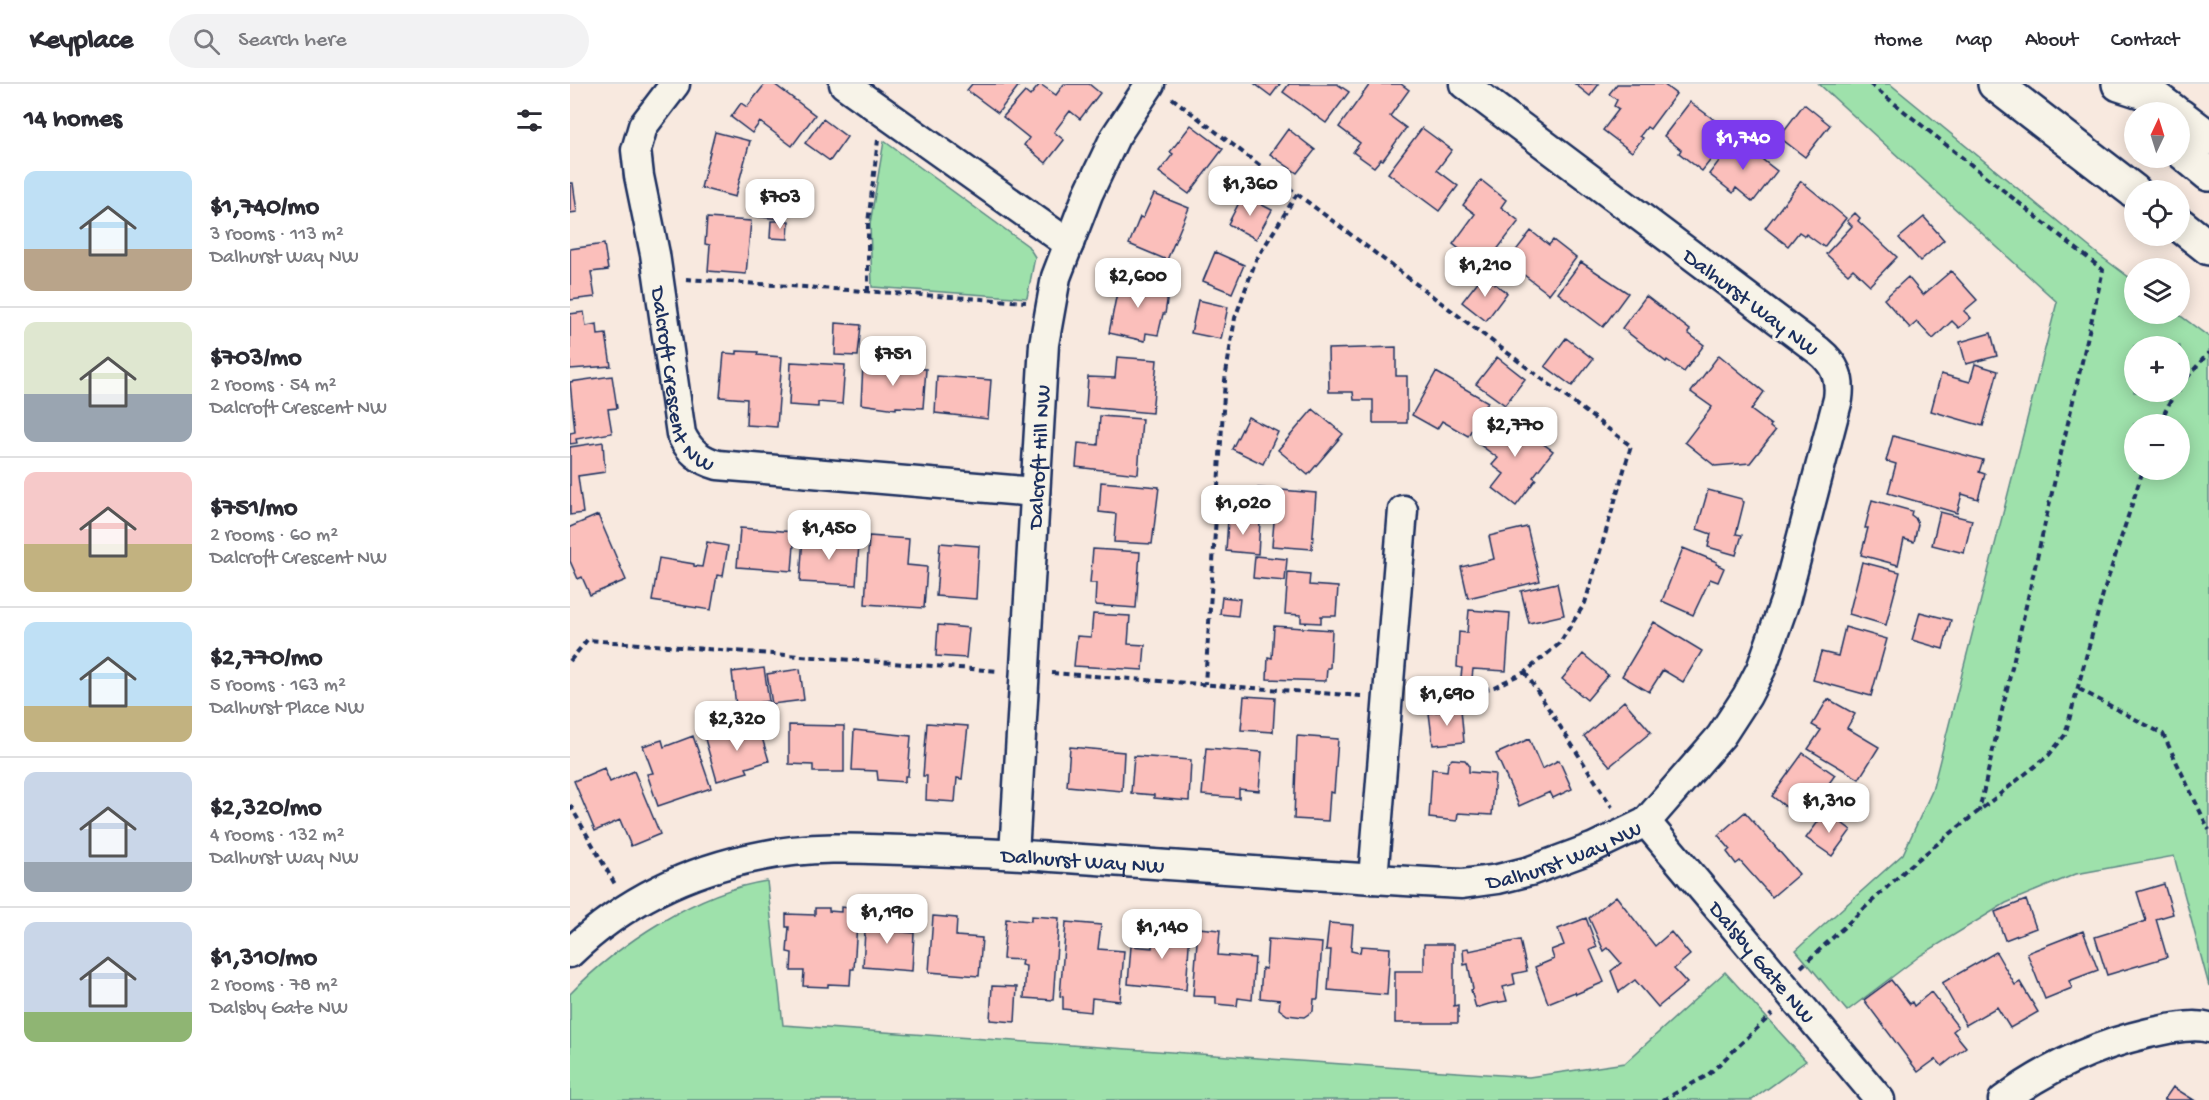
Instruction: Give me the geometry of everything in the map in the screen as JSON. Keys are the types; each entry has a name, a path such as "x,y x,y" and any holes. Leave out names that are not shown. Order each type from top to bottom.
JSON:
{"main road":[{"path":"1995,84 2124,183"},
{"path":"2096,84 2124,106"},
{"path":"2119,84 2150,94 2161,102"},
{"path":"2190,124 2209,138"},
{"path":"2190,158 2209,174"},
{"path":"2190,233 2209,248"}],"street":[{"name":"Dalcroft Crescent NW","path":"675,84 643,126 636,150 636,163 659,279 681,434 690,450 698,457 718,465 1035,492"},
{"path":"844,84 1069,243"},
{"name":"Dalhurst Way NW","path":"570,953 606,922 654,892 696,874 760,856 804,849 1014,854 1462,884 1498,879 1530,871 1592,848 1646,822 1721,736 1747,696 1761,669 1785,601 1838,399 1839,380 1835,369 1819,351 1464,84"},
{"name":"Dalcroft Hill NW","path":"1014,854 1044,344 1050,305 1056,277 1069,243 1115,137 1156,88"},
{"path":"1373,879 1403,510"},
{"name":"Dalsby Gate NW","path":"1646,822 1880,1100"},
{"path":"2003,1100 2076,1056 2120,1041 2180,1027 2209,1028"}],"path":[{"path":"1870,84 2103,270 1979,811"},
{"path":"1156,88 1631,446 1585,603 1559,644 1525,672 1494,687 1456,697 1407,698"},
{"path":"868,292 868,223 881,111"},
{"path":"1205,684 1225,380 1235,318 1256,260 1297,194"},
{"path":"659,279 1050,305"},
{"path":"2190,374 2209,352"},
{"path":"1663,1100 1708,1075 1772,1014 1802,966 1911,865 2049,755 2065,735 2103,594 2140,480"},
{"path":"570,661 587,640 1000,670"},
{"path":"1525,672 1612,807"},
{"path":"1048,673 1365,696"},
{"path":"2079,689 2163,734 2209,830"},
{"path":"570,806 616,886"}],"green space":[{"path":"1819,84 1890,84 2124,274 2124,324 2190,323 2209,337 2209,986 2174,856 2076,874 2006,903 1921,955 1847,1011 1796,950 1903,854 1932,791 2057,302"},
{"path":"884,141 1028,246 1035,257 1027,298 872,287 870,224"},
{"path":"767,881 783,1025 1529,1077 1625,1063 1725,972 1806,1061 1752,1100 570,1100 570,994 611,957 661,922 714,896"}],"building":[{"path":"765,84 774,84 815,115 792,146 760,122 752,133 731,117 741,103 747,107"},
{"path":"972,84 1020,84 998,113 967,90"},
{"path":"1040,84 1056,95 1064,84 1089,84 1100,93 1080,119 1070,111 1054,132 1064,140 1046,163 1024,145 1029,138 1003,117 1025,92 1030,96"},
{"path":"1255,84 1280,84 1271,96"},
{"path":"1289,84 1337,84 1349,92 1326,123 1283,92"},
{"path":"1370,84 1401,84 1409,90 1390,116 1406,128 1383,160 1381,159 1374,167 1353,152 1360,143 1339,127"},
{"path":"1575,84 1599,84 1590,96"},
{"path":"1617,84 1663,84 1676,94 1650,129 1647,127 1640,136 1643,138 1632,152 1603,130 1619,109 1614,106 1617,100 1609,94"},
{"path":"1690,102 1732,133 1702,171 1679,153 1681,150 1664,136"},
{"path":"1804,104 1830,125 1805,157 1779,137"},
{"path":"823,119 847,137 830,161 805,143"},
{"path":"1191,125 1223,149 1189,194 1159,172 1173,154 1170,152"},
{"path":"1422,128 1452,150 1437,170 1458,186 1439,211 1388,173"},
{"path":"1288,129 1315,150 1297,173 1270,154"},
{"path":"715,132 750,141 735,197 701,188"},
{"path":"1736,139 1777,171 1753,202 1736,188 1733,193 1709,174"},
{"path":"1481,180 1506,200 1501,207 1519,221 1483,268 1453,244 1475,214 1463,205"},
{"path":"1801,181 1846,218 1824,247 1806,234 1805,236 1799,232 1788,246 1765,228"},
{"path":"570,183 573,183 577,212 570,213"},
{"path":"1154,194 1189,208 1167,260 1129,244 1140,217 1143,218"},
{"path":"753,195 783,198 781,219 751,216"},
{"path":"1243,195 1272,210 1256,239 1228,224"},
{"path":"1855,213 1860,218 1858,221 1897,257 1870,285 1853,269 1848,274 1826,254 1852,226 1847,221"},
{"path":"1924,217 1944,240 1920,261 1899,238"},
{"path":"707,218 751,221 746,274 708,271 710,245 705,244"},
{"path":"771,221 789,221 788,239 770,238"},
{"path":"1531,231 1549,245 1553,240 1576,258 1549,294 1507,262"},
{"path":"604,244 608,270 591,272 595,297 570,300 570,249"},
{"path":"1215,252 1244,265 1232,293 1203,281"},
{"path":"1581,262 1628,293 1603,327 1558,293"},
{"path":"1951,271 1977,300 1964,311 1971,318 1959,328 1952,321 1933,339 1917,322 1910,328 1884,299 1908,277 1923,295"},
{"path":"1483,275 1507,293 1486,321 1462,302"},
{"path":"1120,277 1169,288 1165,314 1163,314 1158,335 1146,333 1145,341 1109,333"},
{"path":"1646,296 1690,330 1688,333 1704,345 1684,372 1667,360 1666,362 1622,328"},
{"path":"1198,300 1228,307 1221,339 1191,333"},
{"path":"584,312 586,326 597,324 598,335 606,334 611,366 570,369 570,314"},
{"path":"836,323 861,325 858,356 835,355"},
{"path":"1991,333 1997,356 1966,364 1960,342"},
{"path":"1566,338 1593,359 1572,386 1545,366"},
{"path":"1396,347 1396,376 1407,376 1407,423 1373,423 1373,400 1354,400 1353,392 1329,392 1328,349"},
{"path":"737,351 782,357 777,427 746,425 747,399 720,397 724,353 737,354"},
{"path":"1719,355 1764,392 1751,410 1771,425 1770,427 1775,431 1750,463 1715,466 1685,442 1712,407 1691,392"},
{"path":"1117,357 1157,360 1152,413 1086,407 1088,377 1115,378"},
{"path":"1497,357 1525,379 1505,405 1476,384"},
{"path":"791,362 845,365 842,404 818,402 818,407 789,405"},
{"path":"1975,364 1998,371 1983,426 1931,411 1941,374 1970,382"},
{"path":"863,365 926,369 923,408 896,407 896,409 861,404"},
{"path":"1436,372 1488,402 1468,436 1442,421 1437,429 1412,415"},
{"path":"612,376 617,408 608,409 612,433 576,439 577,443 570,444 570,433 575,432 570,382"},
{"path":"937,376 991,380 988,419 935,413"},
{"path":"1313,409 1343,434 1308,475 1278,450"},
{"path":"1502,414 1553,451 1533,477 1536,479 1516,506 1493,488 1504,474 1492,465 1498,458 1479,444"},
{"path":"1100,416 1142,419 1138,474 1076,467 1078,443 1098,445"},
{"path":"1248,417 1278,432 1263,464 1232,449"},
{"path":"1893,436 1983,460 1979,472 1985,474 1978,499 1962,494 1957,513 1888,493 1896,464 1886,461"},
{"path":"603,442 605,472 578,476 583,513 570,515 570,447"},
{"path":"1101,482 1159,487 1152,544 1114,542 1116,514 1099,512"},
{"path":"1258,488 1316,493 1312,549 1272,546 1275,509 1256,508"},
{"path":"1708,490 1742,499 1744,502 1736,534 1742,535 1736,555 1708,547 1711,534 1697,529"},
{"path":"1872,500 1912,511 1911,515 1918,524 1914,542 1904,539 1898,565 1861,555"},
{"path":"1940,512 1972,520 1964,553 1932,545"},
{"path":"598,515 626,580 590,595 582,577 578,579 570,561 570,527"},
{"path":"1228,519 1260,522 1258,554 1226,551"},
{"path":"1527,527 1540,581 1468,598 1461,567 1494,559 1489,536"},
{"path":"740,528 795,532 792,571 737,567"},
{"path":"803,535 833,537 832,542 859,544 856,585 800,582"},
{"path":"869,536 909,539 907,565 927,567 924,608 865,604"},
{"path":"707,542 728,546 723,576 717,575 711,610 652,601 659,558 702,567"},
{"path":"940,543 979,546 976,599 936,596"},
{"path":"1683,548 1717,562 1716,564 1724,568 1718,582 1710,579 1693,615 1662,601"},
{"path":"1093,549 1140,552 1136,608 1095,605 1096,583 1090,583"},
{"path":"1255,556 1287,559 1285,581 1253,578"},
{"path":"1862,562 1900,572 1886,625 1849,614"},
{"path":"1288,572 1310,574 1309,585 1338,587 1336,616 1321,616 1321,623 1301,622 1301,615 1285,614"},
{"path":"1557,583 1564,615 1529,623 1521,591"},
{"path":"1222,597 1240,599 1238,616 1220,614"},
{"path":"1469,610 1510,613 1506,671 1473,669 1471,687 1460,686 1462,668 1457,667 1459,632 1467,633"},
{"path":"1920,612 1951,620 1943,649 1912,640"},
{"path":"1093,614 1130,616 1128,644 1145,645 1143,670 1074,666 1077,636 1091,637"},
{"path":"1654,622 1702,651 1683,682 1663,670 1649,692 1622,676"},
{"path":"938,625 969,628 966,658 936,656"},
{"path":"1274,626 1332,630 1330,668 1327,668 1326,681 1267,679 1268,657 1272,658"},
{"path":"1845,627 1887,639 1871,696 1813,680 1821,652 1838,656"},
{"path":"1583,654 1608,675 1587,700 1562,679"},
{"path":"764,668 769,701 736,706 732,672"},
{"path":"800,669 804,700 772,704 767,674"},
{"path":"1244,696 1275,698 1273,732 1241,730"},
{"path":"1828,699 1855,714 1847,728 1879,747 1859,779 1808,749 1821,730 1812,725"},
{"path":"1624,701 1651,732 1610,766 1584,736"},
{"path":"1461,709 1464,742 1433,745 1429,713"},
{"path":"927,723 968,726 962,779 957,778 955,802 926,800 927,776 923,776"},
{"path":"758,724 769,761 746,768 748,772 717,781 705,739"},
{"path":"789,725 844,726 844,772 813,772 813,765 789,764"},
{"path":"854,730 911,736 908,776 905,776 905,782 878,780 877,771 852,770"},
{"path":"693,736 711,788 658,806 647,774 653,773 643,746 662,740 664,747"},
{"path":"1297,736 1338,739 1334,793 1330,792 1328,821 1294,819"},
{"path":"1529,739 1542,769 1559,760 1572,789 1553,798 1550,792 1519,806 1496,754"},
{"path":"1070,747 1124,752 1122,791 1067,786"},
{"path":"1206,748 1262,752 1259,791 1239,789 1239,798 1202,795"},
{"path":"1803,753 1835,775 1803,820 1772,796"},
{"path":"1134,756 1191,760 1189,801 1154,798 1154,795 1131,793"},
{"path":"1452,759 1465,760 1469,765 1469,772 1495,774 1492,815 1458,813 1457,821 1429,818 1432,769 1447,771 1448,763"},
{"path":"604,768 610,782 634,771 660,834 631,846 620,820 595,831 574,781"},
{"path":"1826,811 1851,830 1832,856 1806,838"},
{"path":"1745,812 1799,874 1772,897 1740,861 1736,864 1727,852 1730,849 1718,835"},
{"path":"2164,884 2173,914 2156,919 2167,957 2107,975 2095,937 2146,921 2137,892"},
{"path":"1616,896 1655,946 1671,932 1690,955 1674,969 1687,983 1658,1007 1635,980 1619,992 1611,971 1621,963 1608,948 1604,951 1589,918"},
{"path":"2026,900 2036,928 2005,940 1995,912"},
{"path":"841,907 858,909 854,969 851,969 850,985 803,986 804,971 791,971 792,953 787,952 789,927 786,927 786,914 815,915 815,908 829,908 829,911 841,912"},
{"path":"866,912 890,913 889,931 914,933 912,971 863,967"},
{"path":"933,916 957,918 956,936 982,938 979,976 929,972"},
{"path":"1031,916 1059,918 1053,1000 1024,998 1026,966 1021,965 1022,960 1003,959 1006,919 1031,921"},
{"path":"1586,918 1597,947 1590,950 1604,982 1548,1003 1535,967 1554,959 1551,950 1564,945 1558,929"},
{"path":"1066,922 1101,925 1098,949 1124,951 1120,1001 1092,998 1091,1012 1063,1009 1063,997 1060,996"},
{"path":"1329,923 1353,925 1351,951 1360,953 1361,946 1390,948 1387,995 1328,990 1331,950 1326,950"},
{"path":"1153,927 1190,930 1186,990 1128,984 1131,946 1152,948"},
{"path":"1198,928 1220,930 1218,955 1255,958 1252,1000 1238,998 1237,1006 1216,1004 1216,997 1193,996"},
{"path":"2083,931 2098,970 2069,981 2072,988 2045,999 2027,953"},
{"path":"1268,939 1322,943 1318,999 1314,999 1313,1011 1304,1017 1287,1015 1279,1009 1280,1000 1260,998 1262,968 1266,969"},
{"path":"1520,940 1527,971 1513,974 1515,984 1503,987 1507,1001 1476,1008 1468,964 1464,965 1463,949 1468,948 1469,951"},
{"path":"1424,944 1454,944 1454,1006 1458,1005 1458,1023 1395,1023 1395,971 1424,971"},
{"path":"1996,952 2015,985 2020,982 2038,1012 2010,1028 1997,1007 1966,1025 1942,983"},
{"path":"1891,980 1914,1006 1931,992 1958,1027 1953,1031 1966,1047 1942,1066 1936,1059 1918,1072 1864,1000"},
{"path":"992,986 1017,987 1015,1022 990,1020"},
{"path":"2173,1087 2194,1100 2164,1100"}]}
